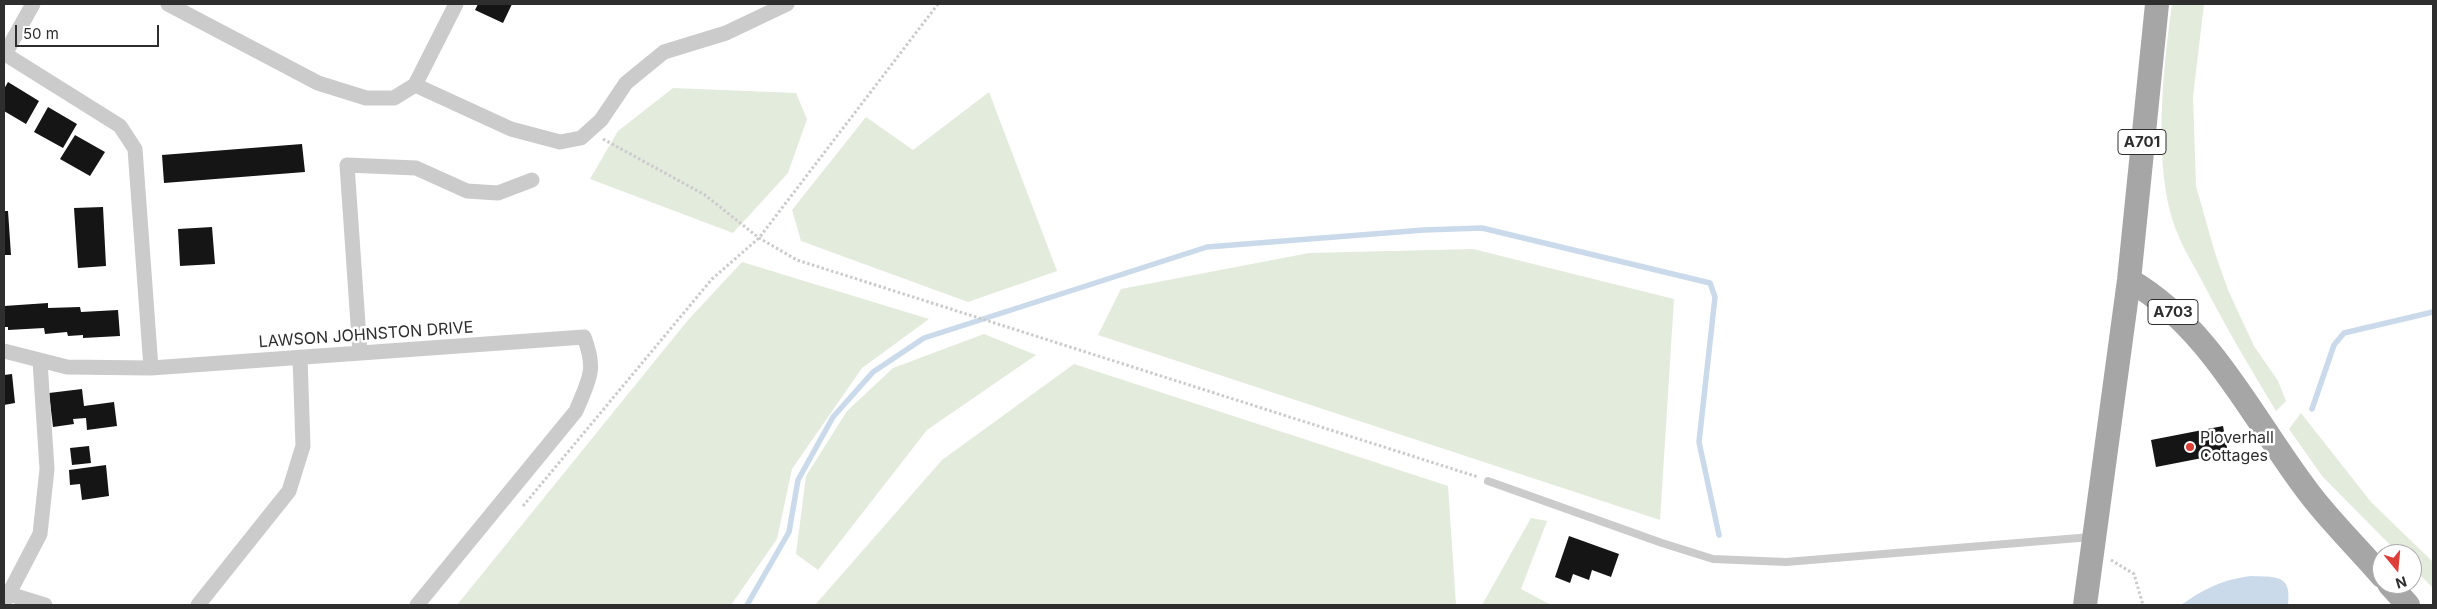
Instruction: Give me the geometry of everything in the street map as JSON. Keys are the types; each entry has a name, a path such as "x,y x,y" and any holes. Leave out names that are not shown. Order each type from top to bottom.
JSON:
{"main road":[{"name":"A701","path":"2085,605 2129,280 2157,4"},
{"name":"A703","path":"2129,280 2154,294 2191,328 2310,494 2372,565"},
{"path":"2399,594 2408,605"}],"street":[{"path":"34,4 5,54 120,126 135,149 152,368"},
{"path":"168,4 318,83 366,98 394,98 415,85 456,4"},
{"path":"415,85 511,129 560,142 581,138 601,120 626,83 664,52 726,33 787,4"},
{"path":"360,353 347,165 416,168 467,191 498,193 532,180"},
{"name":"LAWSON JOHNSTON DRIVE","path":"4,351 67,367 152,368 584,337 591,357 590,375 576,411 417,605"},
{"path":"198,605 289,491 303,446 300,357"},
{"path":"40,361 47,469 40,534 6,598 45,605"}],"lane":[{"path":"1488,481 1662,544 1713,559 1786,562 2092,543"}],"path":[{"path":"522,506 712,279 758,238 938,4"},
{"path":"589,131 706,195 758,238 797,260 1488,481"},
{"path":"2092,543 2134,574 2142,605"}],"shaded area":[{"path":"2172,4 2204,4 2193,97 2196,186 2215,253 2228,290 2254,346 2278,381 2286,401 2276,411 2185,250 2169,207 2164,180 2162,119 2165,58"},
{"path":"673,88 796,93 807,119 788,173 733,233 590,179 618,131"},
{"path":"989,92 1057,271 968,302 801,241 792,210 866,117 913,150"},
{"path":"1473,249 1674,299 1660,520 1098,335 1121,289 1309,253"},
{"path":"742,262 929,319 862,368 792,469 777,539 731,605 457,605 688,320"},
{"path":"984,334 1036,355 927,430 818,570 796,554 806,476 847,411 893,368"},
{"path":"1074,364 1448,486 1456,605 815,605 942,460"},
{"path":"2301,413 2371,502 2414,544 2389,544 2322,476 2289,429"},
{"path":"1531,518 1547,521 1521,589 1551,605 1482,605"},
{"path":"2422,551 2433,562 2433,588 2422,577"}],"water":[{"path":"2251,576 2275,577 2285,582 2289,595 2288,605 2181,605 2214,586"}],"building":[{"path":"478,4 512,4 503,23 475,10"},
{"path":"8,82 39,101 26,124 4,111 4,89"},
{"path":"48,107 77,124 63,148 34,132"},
{"path":"75,135 105,152 90,176 60,159"},
{"path":"302,144 305,172 164,183 162,155"},
{"path":"103,207 106,266 78,268 74,208"},
{"path":"4,211 8,211 11,255 4,255"},
{"path":"212,227 215,264 180,266 178,229"},
{"path":"48,303 48,308 80,307 81,312 118,310 120,336 83,338 83,335 68,336 67,332 45,334 44,328 8,330 8,327 4,327 4,306"},
{"path":"12,374 15,403 4,405 4,375"},
{"path":"82,389 84,406 114,402 117,426 87,430 86,418 73,419 74,424 53,427 49,393"},
{"name":"Ploverhall Cottages","path":"2223,426 2228,453 2156,467 2151,440"},
{"path":"89,446 91,463 72,465 70,448"},
{"path":"106,465 109,496 82,500 80,484 70,485 69,470"},
{"path":"1569,536 1619,554 1611,577 1592,570 1589,580 1573,574 1570,583 1555,577"}],"waterway":[{"path":"747,605 789,532 798,480 833,417 873,372 924,338 1207,247 1424,230 1482,228 1710,283 1715,297 1699,442 1719,535"},
{"path":"2312,409 2334,345 2344,333 2433,312"}],"place":[{"name":"Ploverhall Cottages","path":"2190,447"}]}
